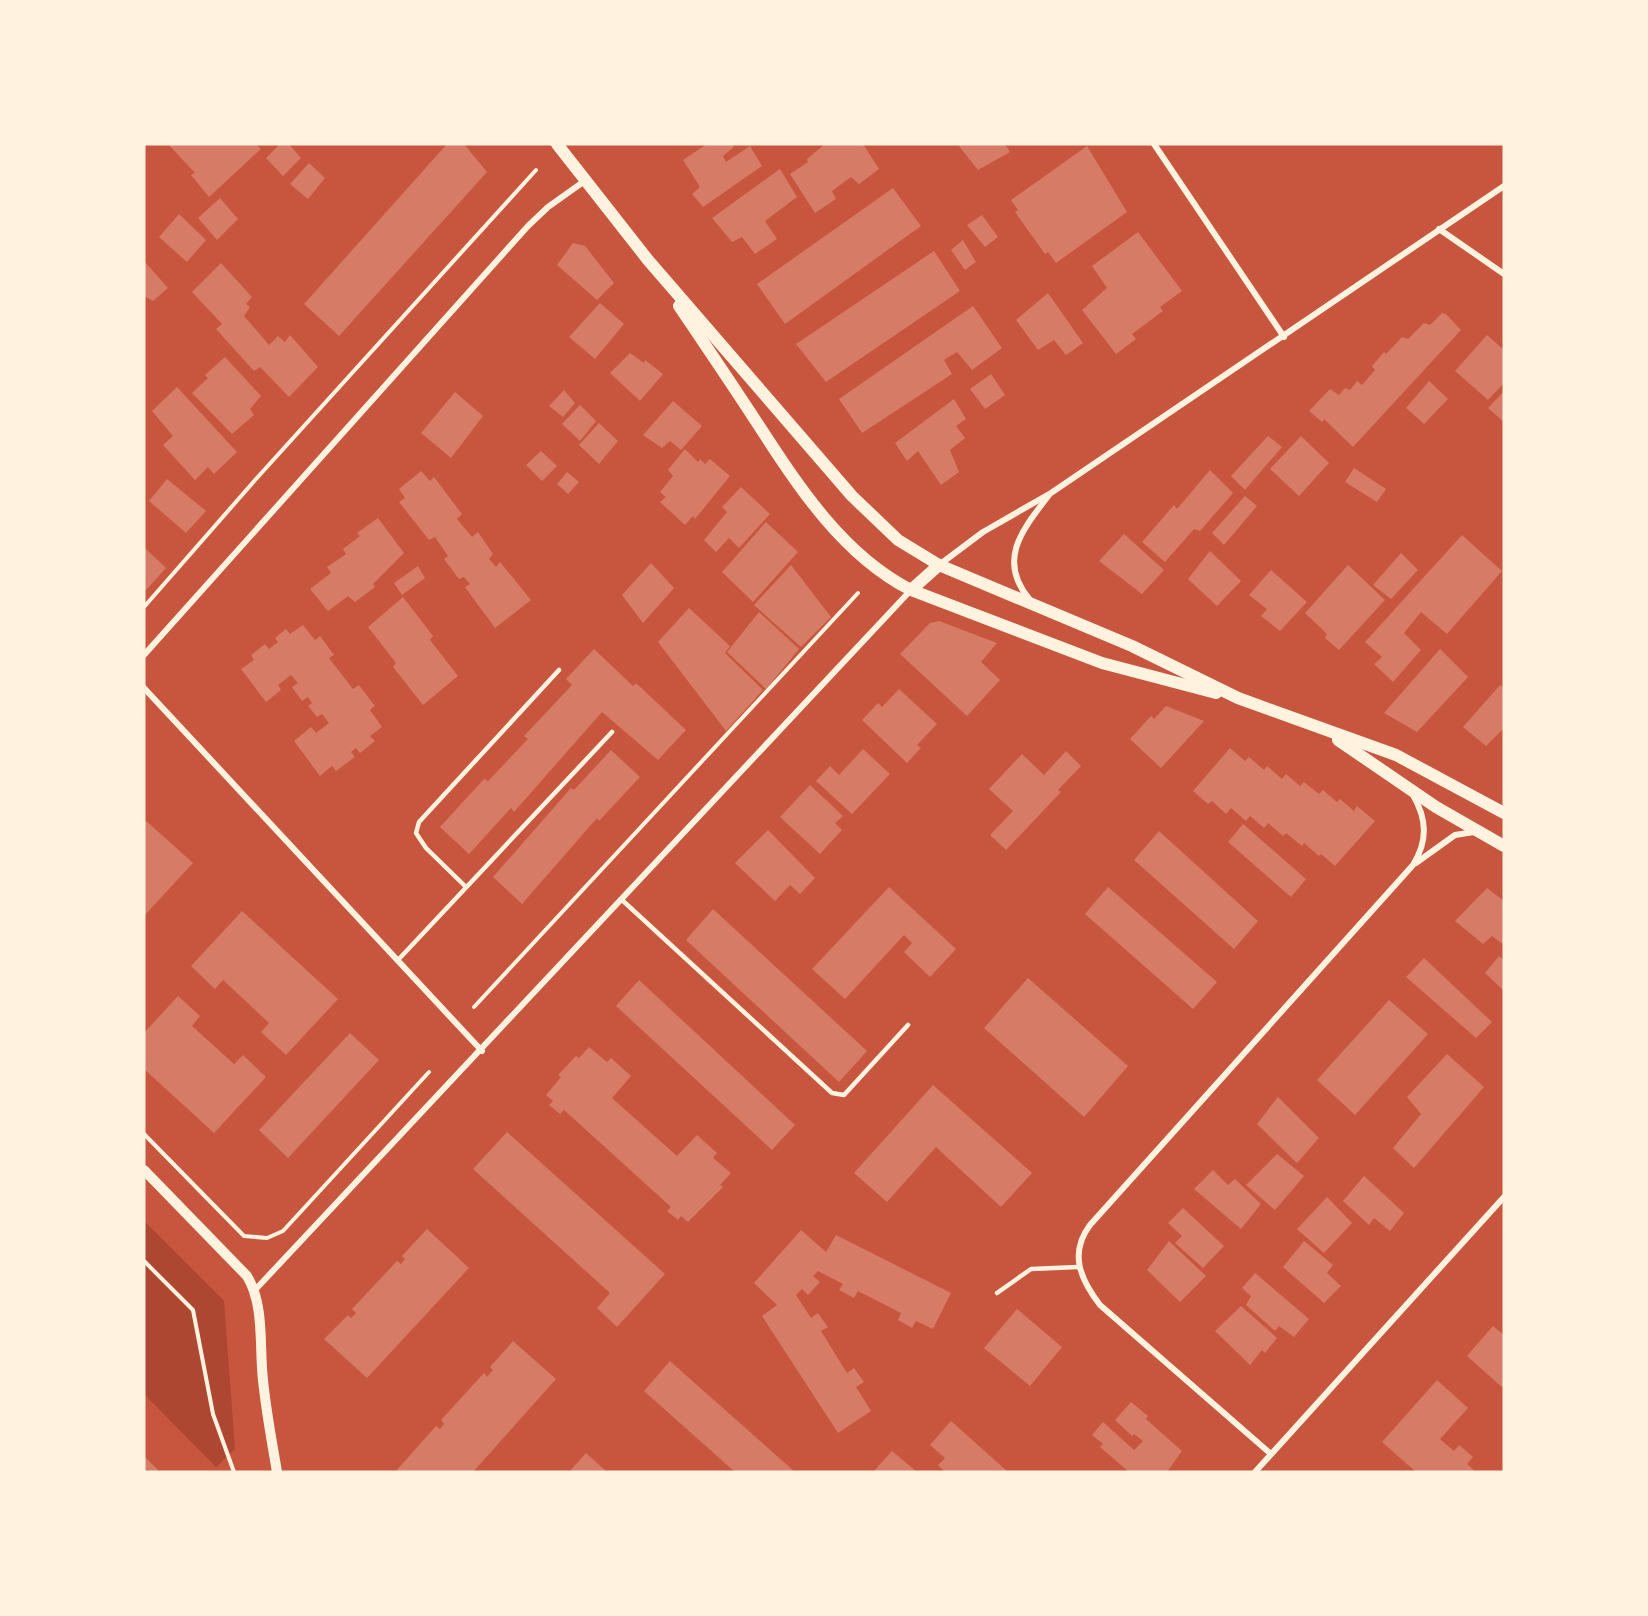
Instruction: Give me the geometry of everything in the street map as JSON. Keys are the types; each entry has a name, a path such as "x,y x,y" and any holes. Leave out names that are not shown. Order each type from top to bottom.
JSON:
{"main road":[{"path":"557,144 648,260 868,514 898,540 939,565 1132,646 1238,698 1320,730 1396,755 1504,813"},
{"path":"648,260 808,496 853,549 884,575 911,591 1102,663 1238,698"},
{"path":"911,591 939,565"},
{"path":"1320,730 1356,750 1443,812 1504,846"}],"street":[{"path":"1154,144 1284,337"},
{"path":"144,655 528,226 548,207 586,180"},
{"path":"939,565 983,532 1051,493 1504,186"},
{"path":"1439,229 1504,274"},
{"path":"1045,610 1025,593 1018,579 1014,558 1020,535 1051,493"},
{"path":"255,1290 482,1051 911,591"},
{"path":"144,688 482,1051"},
{"path":"1406,786 1420,807 1424,822 1422,846 1413,865"},
{"path":"1271,1454 1100,1305 1086,1287 1078,1267 1078,1248 1090,1224 1413,865 1460,833 1486,836"},
{"path":"144,1170 247,1276 255,1290 259,1307 263,1383 277,1472"},
{"path":"1255,1472 1504,1197"}],"lane":[{"path":"466,887 426,848 416,833 419,822 558,670"},
{"path":"398,960 612,732"},
{"path":"622,900 832,1093 844,1095 909,1025"},
{"path":"997,1293 1031,1269 1078,1267"}],"path":[{"path":"144,608 536,170"},
{"path":"474,1007 858,593"},
{"path":"144,1134 244,1236 267,1238 283,1231 429,1071"},
{"path":"144,1260 193,1310 213,1413 234,1472"}],"shaded area":[{"path":"144,1221 224,1301 235,1449 216,1467 144,1394"}],"building":[{"path":"168,144 256,144 261,149 209,197 191,175 195,173"},
{"path":"280,144 289,144 301,158 283,176 266,158"},
{"path":"447,144 464,144 487,172 339,336 304,304"},
{"path":"707,144 732,144 734,147 723,156 726,162 750,146 762,166 703,207 692,194 700,187 683,160"},
{"path":"825,144 863,144 879,169 859,184 851,177 832,191 836,199 815,213 790,174 808,162 807,159"},
{"path":"961,144 1005,144 1010,152 978,170 959,146"},
{"path":"1087,146 1127,212 1056,263 1048,252 1045,254 1015,212 1018,210 1011,200"},
{"path":"309,163 325,178 308,199 290,184"},
{"path":"780,169 797,197 765,221 777,239 755,254 742,237 732,242 712,218"},
{"path":"893,188 921,226 785,324 757,284"},
{"path":"220,198 238,219 217,240 198,218"},
{"path":"179,214 206,240 187,262 159,237"},
{"path":"982,215 998,237 985,247 967,225"},
{"path":"1138,232 1182,291 1160,307 1163,311 1132,334 1136,339 1116,354 1082,310 1107,288 1092,266"},
{"path":"963,240 976,262 965,270 951,250"},
{"path":"573,243 585,246 614,283 597,300 557,265"},
{"path":"934,251 960,291 826,382 796,344"},
{"path":"144,261 168,288 153,301 144,296"},
{"path":"221,263 252,297 246,304 250,307 244,316 269,345 278,336 285,342 290,335 318,367 289,397 260,367 254,371 216,329 222,324 192,292"},
{"path":"1048,293 1083,343 1066,355 1054,340 1038,350 1016,320"},
{"path":"600,303 624,324 595,359 569,337"},
{"path":"973,306 1002,348 972,370 957,352 944,360 952,374 862,433 839,399"},
{"path":"1442,313 1446,314 1461,330 1353,447 1324,419 1322,422 1309,411 1330,389 1339,395 1345,388 1350,390 1357,381 1362,385 1375,370 1372,366 1384,352 1386,354 1402,337 1408,339 1424,323 1430,325"},
{"path":"1487,335 1504,350 1504,383 1488,400 1455,371"},
{"path":"630,353 644,363 645,360 663,374 640,401 610,373"},
{"path":"225,357 261,396 250,409 254,415 232,434 192,393 208,378 205,375"},
{"path":"991,374 1005,395 985,409 970,389"},
{"path":"1429,381 1448,399 1424,424 1406,408"},
{"path":"177,387 237,452 214,474 208,467 195,480 163,445 173,436 152,411"},
{"path":"564,390 575,403 563,417 549,406"},
{"path":"1504,391 1504,422 1488,408"},
{"path":"455,392 483,416 451,458 421,433"},
{"path":"954,399 966,419 956,426 965,438 950,450 959,472 941,485 918,451 907,461 895,443"},
{"path":"673,401 702,426 681,450 670,441 662,448 643,435"},
{"path":"580,405 596,421 580,441 562,424"},
{"path":"599,423 618,441 599,464 579,445"},
{"path":"1268,436 1282,447 1245,490 1231,476"},
{"path":"1301,436 1329,463 1299,496 1270,469"},
{"path":"685,449 698,462 700,459 705,464 710,459 730,476 695,519 693,516 685,525 660,502 666,497 660,492 673,476 668,470"},
{"path":"541,451 557,466 542,481 526,465"},
{"path":"1354,468 1386,489 1377,502 1345,482"},
{"path":"1210,470 1233,493 1200,531 1194,529 1165,562 1142,542 1174,505 1177,509"},
{"path":"421,471 430,481 434,477 462,514 457,519 472,537 478,532 493,554 489,559 496,567 500,562 531,600 495,628 465,587 470,584 464,577 459,579 444,559 448,556 435,537 429,540 399,502 405,498 399,489"},
{"path":"567,472 579,482 568,494 557,484"},
{"path":"167,479 206,511 186,533 149,501"},
{"path":"741,487 770,514 739,548 729,538 716,552 704,540 727,512 722,507"},
{"path":"1245,496 1257,506 1224,545 1212,533"},
{"path":"378,518 404,553 373,584 375,587 355,602 348,596 328,611 310,589 331,573 327,567 346,554 343,549 360,536 357,533"},
{"path":"766,522 798,552 753,602 722,572"},
{"path":"1124,534 1164,570 1142,594 1099,561"},
{"path":"1462,535 1502,571 1447,634 1421,612 1404,633 1421,650 1393,682 1374,664 1382,657 1365,642"},
{"path":"144,547 166,568 146,590 144,588"},
{"path":"1210,551 1241,581 1217,606 1188,579"},
{"path":"1401,553 1418,570 1391,599 1373,585"},
{"path":"651,563 674,588 643,623 622,595"},
{"path":"791,565 831,617 801,647 754,605"},
{"path":"1348,565 1385,600 1339,650 1325,638 1327,634 1305,613"},
{"path":"418,566 425,578 402,595 394,583"},
{"path":"1271,570 1307,602 1280,631 1261,616 1267,609 1249,595"},
{"path":"403,597 433,636 430,640 458,676 423,705 393,667 396,663 368,627"},
{"path":"689,608 730,646 725,653 763,690 726,731 658,642"},
{"path":"759,612 799,649 766,689 727,652"},
{"path":"939,621 997,643 981,662 1000,680 967,716 900,654 930,623"},
{"path":"303,625 315,640 320,636 334,655 329,658 353,689 359,685 375,706 370,710 382,727 370,736 375,741 360,753 356,748 351,752 355,757 336,771 332,766 320,776 294,741 311,727 316,733 329,723 322,714 317,717 308,706 312,703 308,697 302,701 292,687 298,683 291,675 278,685 281,690 266,702 241,669 254,660 251,655 265,644 269,649 278,642 275,638 286,629 290,634"},
{"path":"594,649 633,686 636,683 686,730 658,760 602,712 514,812 511,808 469,854 440,827 484,779 488,781 528,739 524,736 572,685 566,679"},
{"path":"1440,649 1468,677 1417,732 1384,713"},
{"path":"1500,685 1504,688 1504,728 1486,746 1463,727"},
{"path":"899,689 937,724 917,745 921,748 907,763 862,720 878,703 882,707"},
{"path":"1166,706 1204,721 1161,768 1130,739 1151,716 1154,719"},
{"path":"1230,748 1245,761 1249,757 1264,770 1267,766 1282,779 1286,774 1300,786 1304,782 1319,794 1323,790 1337,802 1340,799 1354,811 1357,806 1375,821 1335,866 1304,843 1302,846 1286,833 1283,836 1268,823 1264,828 1250,816 1246,821 1231,808 1226,814 1212,801 1208,804 1193,791"},
{"path":"863,749 890,774 852,814 816,781 830,766 839,775"},
{"path":"611,750 640,777 599,821 597,818 522,904 493,877 571,788 574,790"},
{"path":"1066,751 1081,766 1058,790 1061,792 1006,850 990,835 1013,811 989,789 1022,754 1044,775"},
{"path":"810,785 843,816 835,823 842,830 820,854 780,817"},
{"path":"144,819 193,863 144,916"},
{"path":"1243,824 1306,879 1291,897 1228,842"},
{"path":"768,830 815,878 800,894 790,885 775,901 735,863"},
{"path":"1159,831 1258,921 1234,949 1134,860"},
{"path":"889,887 956,949 930,977 904,952 912,943 904,935 845,999 812,969"},
{"path":"1108,887 1217,982 1193,1009 1085,914"},
{"path":"1487,888 1504,901 1504,945 1492,936 1483,944 1455,921"},
{"path":"713,909 867,1051 839,1082 686,940"},
{"path":"242,911 338,999 286,1055 261,1032 269,1023 223,980 215,989 191,966"},
{"path":"1499,956 1504,960 1504,991 1485,973"},
{"path":"1424,958 1492,1022 1476,1038 1406,977"},
{"path":"1028,978 1128,1066 1084,1117 984,1028"},
{"path":"639,980 795,1125 772,1150 616,1006"},
{"path":"178,996 200,1016 192,1026 234,1064 243,1055 266,1077 214,1133 144,1069 144,1033"},
{"path":"1389,1000 1428,1034 1355,1115 1317,1080"},
{"path":"350,1033 379,1060 288,1158 259,1130"},
{"path":"589,1047 607,1062 611,1058 631,1076 612,1098 677,1156 697,1135 717,1153 713,1158 731,1173 720,1185 723,1187 688,1222 681,1216 678,1220 667,1211 671,1207 564,1110 560,1114 549,1105 553,1101 546,1095 561,1077 558,1075 576,1056 579,1058"},
{"path":"1447,1054 1484,1087 1414,1168 1393,1148 1421,1114 1407,1097"},
{"path":"933,1085 1032,1173 1001,1207 936,1147 887,1202 854,1173"},
{"path":"1278,1097 1319,1138 1297,1163 1257,1124"},
{"path":"507,1132 665,1274 617,1327 597,1308 610,1293 473,1169"},
{"path":"1277,1154 1304,1176 1275,1210 1246,1185"},
{"path":"1213,1170 1228,1185 1235,1179 1261,1204 1241,1229 1194,1189"},
{"path":"1364,1176 1404,1213 1390,1231 1374,1218 1369,1225 1343,1201"},
{"path":"1327,1197 1352,1223 1324,1253 1297,1229"},
{"path":"1183,1208 1224,1246 1203,1268 1175,1243 1182,1236 1168,1223"},
{"path":"427,1229 469,1268 367,1378 324,1339 348,1315 351,1318 356,1313 352,1309 397,1261 401,1264 405,1259 402,1256"},
{"path":"801,1230 826,1252 836,1235 951,1293 933,1329 916,1321 912,1328 898,1320 901,1313 858,1291 854,1298 839,1290 843,1284 818,1271 813,1276 820,1282 808,1295 802,1289 796,1295 811,1318 818,1313 828,1327 821,1331 847,1373 854,1368 864,1382 856,1387 871,1411 838,1433 762,1316 777,1305 754,1283"},
{"path":"1169,1241 1206,1276 1180,1302 1147,1270"},
{"path":"1304,1241 1333,1265 1327,1273 1341,1286 1324,1303 1283,1267"},
{"path":"1255,1273 1309,1319 1294,1337 1279,1326 1275,1331 1246,1305 1251,1296 1242,1288"},
{"path":"1241,1306 1277,1338 1265,1353 1262,1350 1250,1365 1215,1331"},
{"path":"1017,1309 1062,1347 1030,1386 984,1348"},
{"path":"1493,1326 1504,1335 1504,1389 1467,1356"},
{"path":"513,1341 556,1379 473,1472 395,1472 436,1426 440,1429 444,1424 441,1420 484,1373 487,1377 493,1370 490,1367"},
{"path":"670,1361 795,1472 735,1472 644,1391"},
{"path":"1437,1380 1468,1408 1440,1439 1454,1451 1459,1445 1473,1457 1467,1464 1476,1472 1416,1472 1382,1442"},
{"path":"1131,1402 1148,1416 1146,1419 1182,1451 1167,1472 1129,1472 1100,1447 1103,1444 1092,1435 1103,1422 1134,1450 1143,1441 1134,1434 1132,1436 1115,1420"},
{"path":"951,1421 1008,1472 945,1472 938,1465 945,1458 930,1445"},
{"path":"892,1451 917,1472 873,1472"},
{"path":"586,1453 607,1472 569,1472"},
{"path":"144,1456 160,1472 144,1472"}]}
